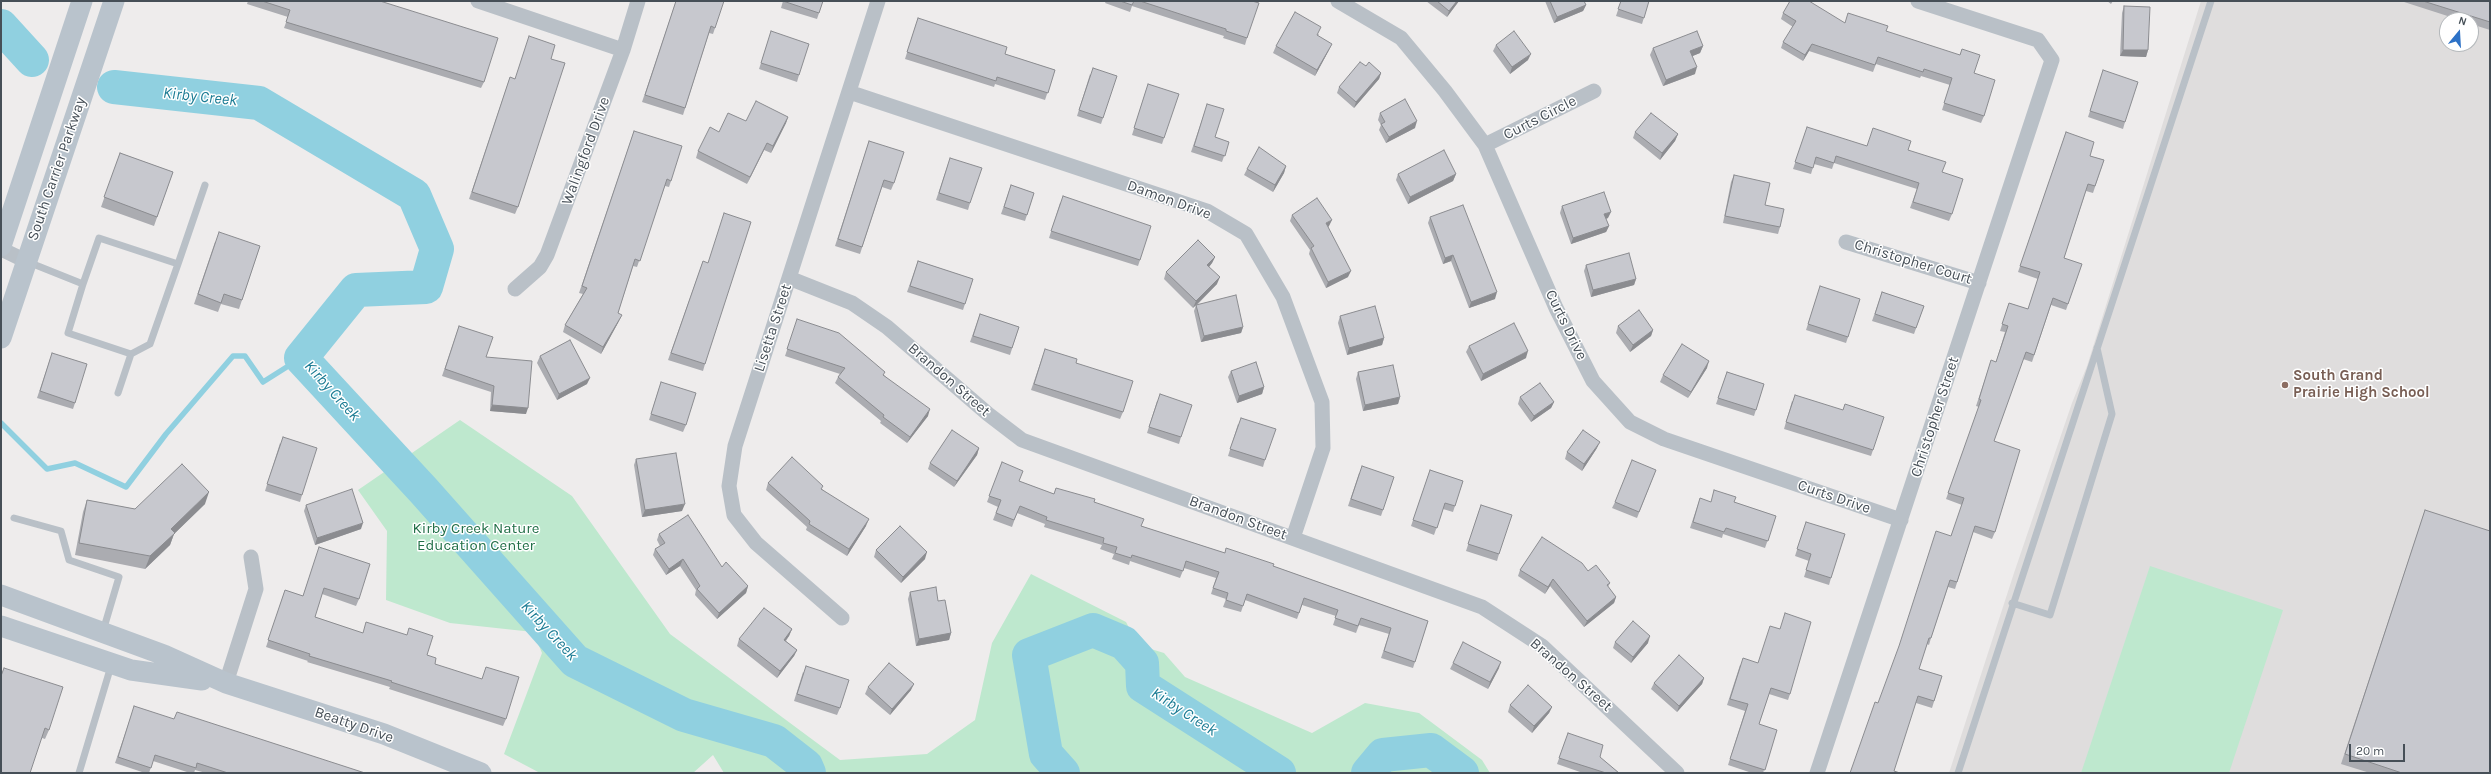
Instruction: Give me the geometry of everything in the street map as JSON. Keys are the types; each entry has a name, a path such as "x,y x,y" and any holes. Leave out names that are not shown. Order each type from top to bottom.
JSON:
{"street":[{"name":"South Carrier Parkway","path":"1,246 82,1"},
{"name":"South Carrier Parkway","path":"1,338 114,1"},
{"path":"478,1 623,50"},
{"name":"Walingford Drive","path":"515,289 540,267 547,255 623,50 638,1"},
{"name":"Lisetta Street","path":"842,618 756,543 734,516 729,486 735,446 878,1"},
{"name":"Curts Drive","path":"1338,1 1401,38 1445,91 1485,145 1556,308 1593,381 1630,422 1664,439 1900,520"},
{"name":"Christopher Street","path":"1817,773 2052,60 2038,40 1918,1"},
{"name":"Curts Circle","path":"1485,145 1594,91"},
{"name":"Damon Drive","path":"849,92 1207,211 1246,234 1283,297 1322,402 1323,448 1293,538"},
{"name":"Christopher Court","path":"1846,242 1979,283"},
{"path":"1,249 26,261"},
{"name":"Brandon Street","path":"789,278 852,303 888,327 988,414 1022,440 1482,607 1542,646 1677,773"},
{"path":"226,683 256,589 251,557"},
{"name":"Beatty Drive","path":"1,595 164,655 226,683 384,734 481,773"},
{"name":"Beatty Drive","path":"1,626 131,670 226,683"}],"lane":[{"path":"1958,773 2012,603 2210,1"},
{"path":"118,393 131,354 150,344 205,185"},
{"path":"131,354 68,333 99,238 178,264"},
{"path":"26,261 83,284"},
{"path":"2012,603 2050,615 2112,414 2097,348"},
{"path":"14,518 61,531 69,560 119,577 103,633"},
{"path":"79,773 112,664"}],"shaded area":[{"name":"South Grand Prairie High School","path":"2201,1 2490,1 2490,773 1949,773 2014,573 2072,403 2087,366"}],"green space":[{"name":"Kirby Creek Nature Education Center","path":"460,420 572,496 670,634 840,760 927,754 975,720 992,643 1031,574 1126,622 1138,645 1164,653 1185,677 1312,733 1365,703 1419,713 1482,760 1490,773 724,773 713,755 693,773 540,773 504,754 542,653 533,632 450,623 386,600 387,531 358,490"},
{"path":"2150,566 2283,610 2229,773 2081,773"}],"building":[{"path":"262,1 380,1 498,38 484,82 286,22 290,10"},
{"path":"676,1 724,1 715,28 711,26 685,108 645,95"},
{"path":"783,1 823,1 819,13"},
{"path":"1120,1 1134,1 1132,5"},
{"path":"1140,1 1252,1 1259,3 1247,38 1226,31 1226,29"},
{"path":"1437,1 1457,1 1449,11"},
{"path":"1550,1 1584,1 1586,5 1557,17"},
{"path":"1621,1 1649,1 1644,18 1618,9"},
{"path":"1790,1 1809,1 1845,23 1848,13 1888,26 1886,31 1960,55 1962,49 1980,55 1974,73 1995,80 1984,116 1944,103 1952,78 1924,69 1923,72 1878,57 1875,65 1812,44 1805,55 1783,42 1796,21 1783,13"},
{"path":"2423,1 2490,1 2490,22 2479,19 2479,12 2458,12"},
{"path":"2124,6 2150,7 2148,50 2123,50"},
{"path":"1295,12 1321,27 1317,35 1332,44 1317,70 1276,46"},
{"path":"918,18 1007,47 1005,54 1055,70 1048,93 997,77 996,81 907,52"},
{"path":"771,31 809,44 799,75 761,63"},
{"path":"1514,31 1531,54 1512,67 1496,45"},
{"path":"1697,31 1703,46 1690,51 1697,67 1666,80 1653,48"},
{"path":"529,36 555,45 551,59 565,63 518,207 472,192 510,77 515,79"},
{"path":"1360,62 1366,66 1369,62 1381,73 1356,102 1339,87"},
{"path":"1093,68 1117,76 1103,118 1079,110"},
{"path":"2103,70 2138,82 2125,122 2090,111"},
{"path":"1148,84 1179,94 1164,138 1134,128"},
{"path":"1405,99 1417,121 1389,137 1381,124 1385,122 1380,113"},
{"path":"756,101 788,117 773,146 767,143 750,177 698,151 710,127 719,132 728,113 746,121"},
{"path":"1207,104 1224,109 1215,137 1229,142 1225,156 1194,146"},
{"path":"1651,113 1678,134 1662,153 1635,132"},
{"path":"1807,127 1867,146 1873,128 1911,141 1908,150 1946,162 1942,172 1963,179 1952,214 1913,202 1919,183 1836,156 1834,163 1816,157 1813,168 1795,162"},
{"path":"634,131 682,146 671,181 667,179 640,261 635,259 618,313 622,315 603,347 565,325 587,288 582,286"},
{"path":"2066,132 2094,142 2090,156 2104,160 2095,186 2088,184 2064,258 2082,264 2068,304 2053,298 2034,355 2026,352 1994,441 2020,450 1995,532 1975,526 1957,582 1950,580 1919,669 1942,676 1934,701 1918,696 1894,771 1900,773 1850,773 1875,702 1878,703 1899,646 1936,531 1951,536 1964,498 1948,493 1981,400 1979,399 1991,360 1996,362 2008,326 2002,324 2009,303 2028,309 2040,272 2020,266"},
{"path":"869,141 904,152 894,183 884,180 862,247 838,239"},
{"path":"1259,147 1286,166 1275,185 1247,169"},
{"path":"1444,150 1456,174 1410,197 1398,174"},
{"path":"120,153 173,172 157,217 104,197"},
{"path":"950,158 982,168 970,203 939,193"},
{"path":"1734,175 1770,183 1765,205 1784,209 1780,227 1725,216"},
{"path":"1011,185 1034,193 1027,215 1004,207"},
{"path":"1604,192 1611,212 1604,214 1609,226 1573,238 1562,206"},
{"path":"1063,196 1151,226 1140,260 1051,231"},
{"path":"1317,198 1332,220 1326,223 1351,271 1328,282 1311,248 1314,246 1292,215"},
{"path":"1463,205 1497,292 1471,302 1453,255 1445,258 1430,217"},
{"path":"724,213 751,222 705,364 671,353 703,261 708,263"},
{"path":"219,232 260,246 242,300 224,294 221,303 198,294"},
{"path":"1198,240 1215,257 1207,265 1220,277 1196,301 1166,272"},
{"path":"1629,253 1636,279 1593,290 1586,265"},
{"path":"918,261 973,279 965,304 910,286"},
{"path":"1820,286 1860,299 1848,337 1808,324"},
{"path":"1882,292 1924,306 1916,328 1875,314"},
{"path":"1236,295 1243,327 1204,336 1196,305"},
{"path":"1375,306 1384,338 1349,348 1340,316"},
{"path":"1639,310 1653,330 1633,345 1618,326"},
{"path":"980,314 1019,327 1012,348 973,336"},
{"path":"797,319 839,333 885,372 883,375 930,409 910,437 883,417 884,415 838,377 845,368 787,349"},
{"path":"1514,323 1528,351 1483,374 1469,346"},
{"path":"459,326 493,337 486,357 532,361 528,408 492,405 494,386 445,369"},
{"path":"570,340 590,378 559,394 540,356"},
{"path":"1682,344 1709,361 1691,392 1663,375"},
{"path":"1045,349 1077,359 1076,363 1133,381 1123,412 1034,384"},
{"path":"52,353 87,364 75,403 40,391"},
{"path":"1256,362 1264,387 1239,396 1231,371"},
{"path":"1393,365 1400,397 1365,405 1358,372"},
{"path":"1727,372 1764,384 1756,410 1718,398"},
{"path":"661,382 696,393 686,425 651,414"},
{"path":"1540,383 1554,402 1534,416 1520,397"},
{"path":"1160,394 1192,405 1181,437 1149,427"},
{"path":"1795,395 1843,410 1845,404 1884,417 1873,450 1786,422"},
{"path":"1241,418 1276,429 1265,460 1230,449"},
{"path":"952,430 979,448 957,481 930,463"},
{"path":"1583,430 1600,442 1584,464 1567,452"},
{"path":"283,437 317,448 302,495 267,484"},
{"path":"676,453 685,504 645,510 636,459"},
{"path":"792,457 823,486 821,489 869,519 849,549 809,524 810,521 768,483"},
{"path":"1632,460 1656,470 1639,512 1615,502"},
{"path":"1002,462 1023,471 1019,481 1054,494 1056,488 1095,499 1094,502 1144,519 1141,526 1225,553 1226,548 1274,564 1273,566 1428,621 1415,662 1384,651 1391,628 1361,618 1358,626 1335,618 1338,610 1304,598 1299,613 1247,594 1243,606 1226,600 1228,593 1213,588 1219,572 1186,561 1183,571 1132,555 1131,558 1115,553 1117,547 1103,543 1104,538 1046,520 1047,517 1020,506 1014,520 996,513 1001,500 989,496"},
{"path":"182,464 209,492 171,529 175,533 150,556 79,543 87,500 135,509"},
{"path":"1362,466 1394,477 1383,510 1351,499"},
{"path":"1430,470 1463,481 1455,506 1445,503 1437,528 1413,520"},
{"path":"352,489 363,523 317,538 306,505"},
{"path":"1714,490 1736,497 1734,502 1776,516 1768,541 1726,528 1724,532 1693,522 1700,498 1711,502"},
{"path":"1481,505 1512,515 1499,554 1468,544"},
{"path":"2425,510 2490,531 2490,773 2402,773 2345,754"},
{"path":"688,515 722,567 726,562 748,586 719,613 697,589 700,586 683,559 669,569 655,549 665,543 659,534"},
{"path":"1806,522 1845,534 1831,578 1806,570 1811,554 1797,549"},
{"path":"900,526 927,552 903,577 876,550"},
{"path":"1542,537 1582,563 1588,571 1596,565 1610,583 1607,585 1616,597 1587,621 1553,579 1548,587 1520,570"},
{"path":"319,547 370,564 359,599 324,588 315,617 363,633 366,622 407,635 409,628 433,636 427,655 436,658 435,664 482,679 486,667 519,677 506,719 391,682 392,681 309,656 310,654 268,640 285,590 303,596"},
{"path":"936,587 938,601 945,600 951,633 919,639 910,592"},
{"path":"764,608 792,629 784,640 797,650 780,671 739,639"},
{"path":"1785,613 1811,622 1790,694 1771,688 1759,724 1777,730 1765,770 1730,759 1748,704 1730,699 1743,658 1758,663 1770,626 1780,629"},
{"path":"1633,621 1650,636 1633,657 1615,642"},
{"path":"1463,642 1501,662 1490,682 1453,663"},
{"path":"1679,655 1704,678 1679,706 1654,683"},
{"path":"889,663 914,684 892,709 868,687"},
{"path":"806,666 849,680 840,708 797,694"},
{"path":"4,668 63,687 49,730 45,728 30,773 1,773 1,676"},
{"path":"1528,685 1552,707 1534,726 1510,705"},
{"path":"134,706 174,719 177,712 365,773 228,773 197,763 196,768 155,755 151,768 118,757"},
{"path":"1568,733 1603,745 1600,757 1619,773 1606,773 1559,758"}],"waterway":[{"name":"Kirby Creek","path":"1,26 32,60"},
{"name":"Kirby Creek","path":"114,87 259,103 414,195 437,249 426,287 356,290 301,358 424,491 575,661 684,715 774,741 806,766 809,773"},
{"path":"1,423 47,469 75,463 126,487 166,434 233,356 245,356 263,382 301,358"},
{"name":"Kirby Creek","path":"1063,773 1046,754 1029,655 1093,630 1124,643 1142,663 1143,686 1279,773"},
{"name":"Kirby Creek","path":"1368,773 1383,755 1431,750 1462,773"}],"place":[{"name":"South Grand Prairie High School","path":"2285,385"}]}
